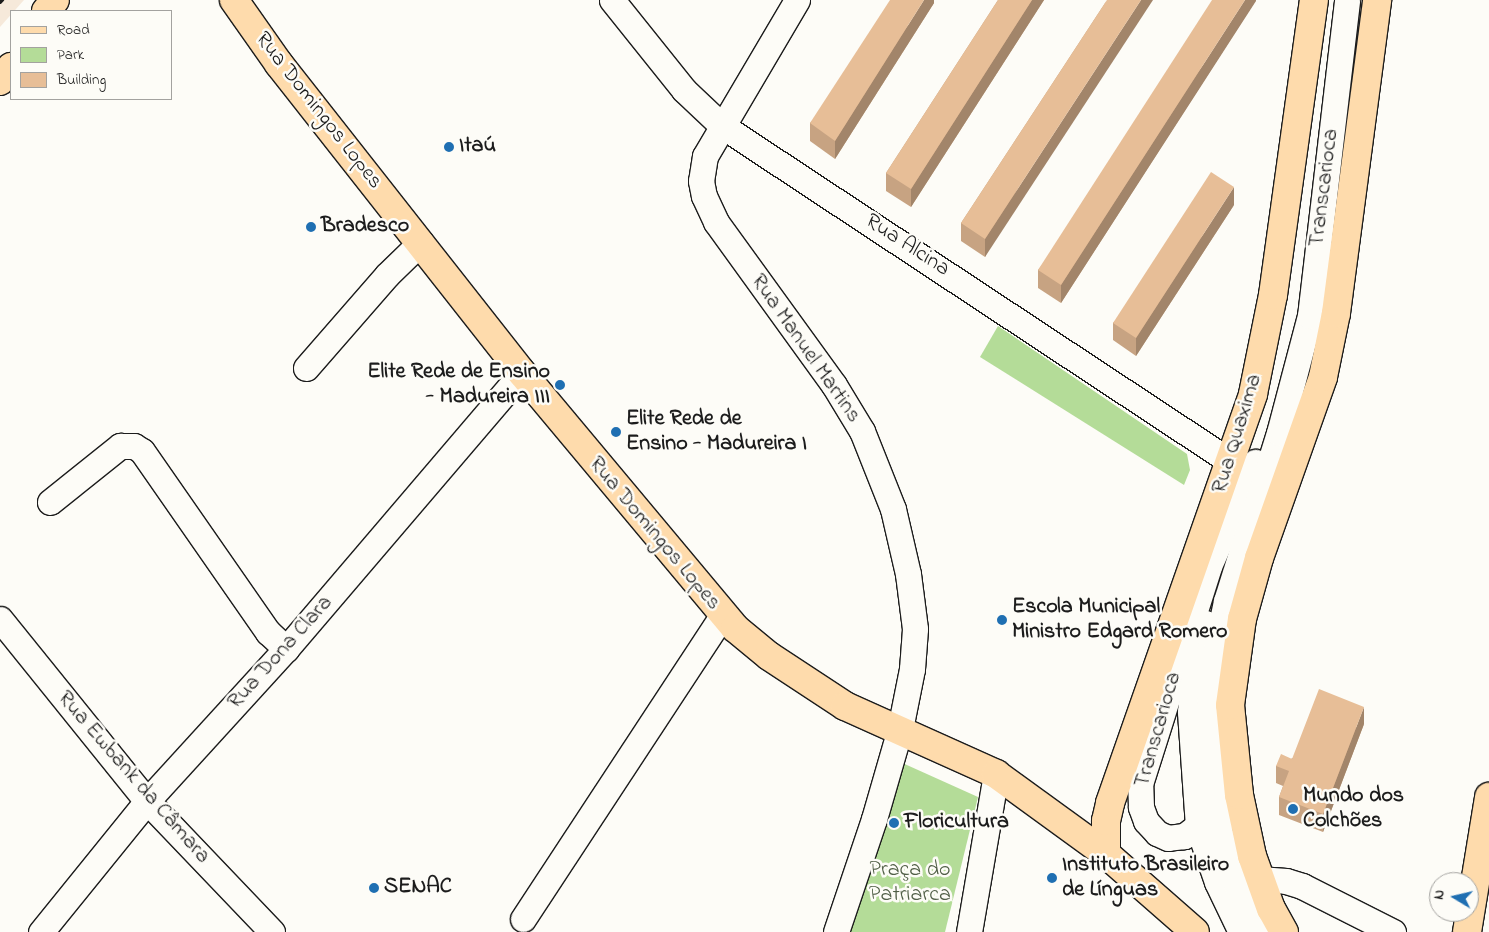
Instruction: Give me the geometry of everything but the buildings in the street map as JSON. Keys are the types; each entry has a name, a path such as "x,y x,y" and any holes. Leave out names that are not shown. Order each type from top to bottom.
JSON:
{"main road":[{"path":"47,10 55,0"},
{"name":"Rua Domingos Lopes","path":"234,0 279,64 421,242 522,374 722,616 769,656 822,692 996,774 1106,854 1194,931"},
{"name":"Rua Quaxima","path":"1106,854 1106,821 1110,803 1231,462 1253,394 1266,336 1314,0"},
{"path":"1284,932 1259,879 1246,830 1235,762 1230,705 1242,619 1281,492 1323,377 1336,313 1377,0"},
{"path":"0,81 10,68"},
{"path":"1466,932 1489,797"}],"street":[{"name":"Rua Alcina","path":"612,0 684,90 722,125 1231,462"},
{"name":"Rua Manuel Martins","path":"797,0 705,156 701,181 704,196 716,222 834,384 866,440 893,509 908,574 915,629 912,669 900,729 874,818 836,932"},
{"name":"Transcarioca","path":"1263,932 1236,884 1226,857 1210,757 1209,713 1216,649 1239,556 1310,316 1347,0"},
{"path":"306,368 387,275 421,242"},
{"name":"Rua Dona Clara","path":"41,932 147,801 286,649 522,374"},
{"name":"Transcarioca","path":"1235,762 1229,786 1217,810 1198,826 1175,838 1157,833 1146,821 1141,807 1140,784 1209,566 1294,374"},
{"name":"Transcarioca","path":"1241,932 1217,882 1198,826 1190,712 1196,660 1210,604 1263,444"},
{"path":"50,502 120,446 134,446 142,451 268,632 286,649"},
{"path":"523,919 722,616"},
{"name":"Rua Ewbank da Câmara","path":"0,619 147,801 272,932"},
{"path":"969,932 996,774"},
{"path":"1259,879 1286,881 1302,886 1394,932"}],"shaded area":[{"path":"0,0 24,0 15,10 10,10 10,16 0,27"}],"green space":[{"path":"998,326 1187,454 1190,470 1184,485 980,357"},
{"name":"Praça do Patriarca","path":"898,761 978,797 945,932 844,932"}],"place":[{"name":"Itaú","path":"449,147"},
{"name":"Bradesco","path":"311,227"},
{"name":"Elite Rede de Ensino - Madureira III","path":"560,385"},
{"name":"Elite Rede de Ensino - Madureira I","path":"616,432"},
{"name":"Escola Municipal Ministro Edgard Romero","path":"1002,620"},
{"name":"Mundo dos Colchões","path":"1293,809"},
{"name":"Floricultura","path":"894,823"},
{"name":"Instituto Brasileiro de Línguas","path":"1052,878"},
{"name":"SENAC","path":"374,888"}]}
